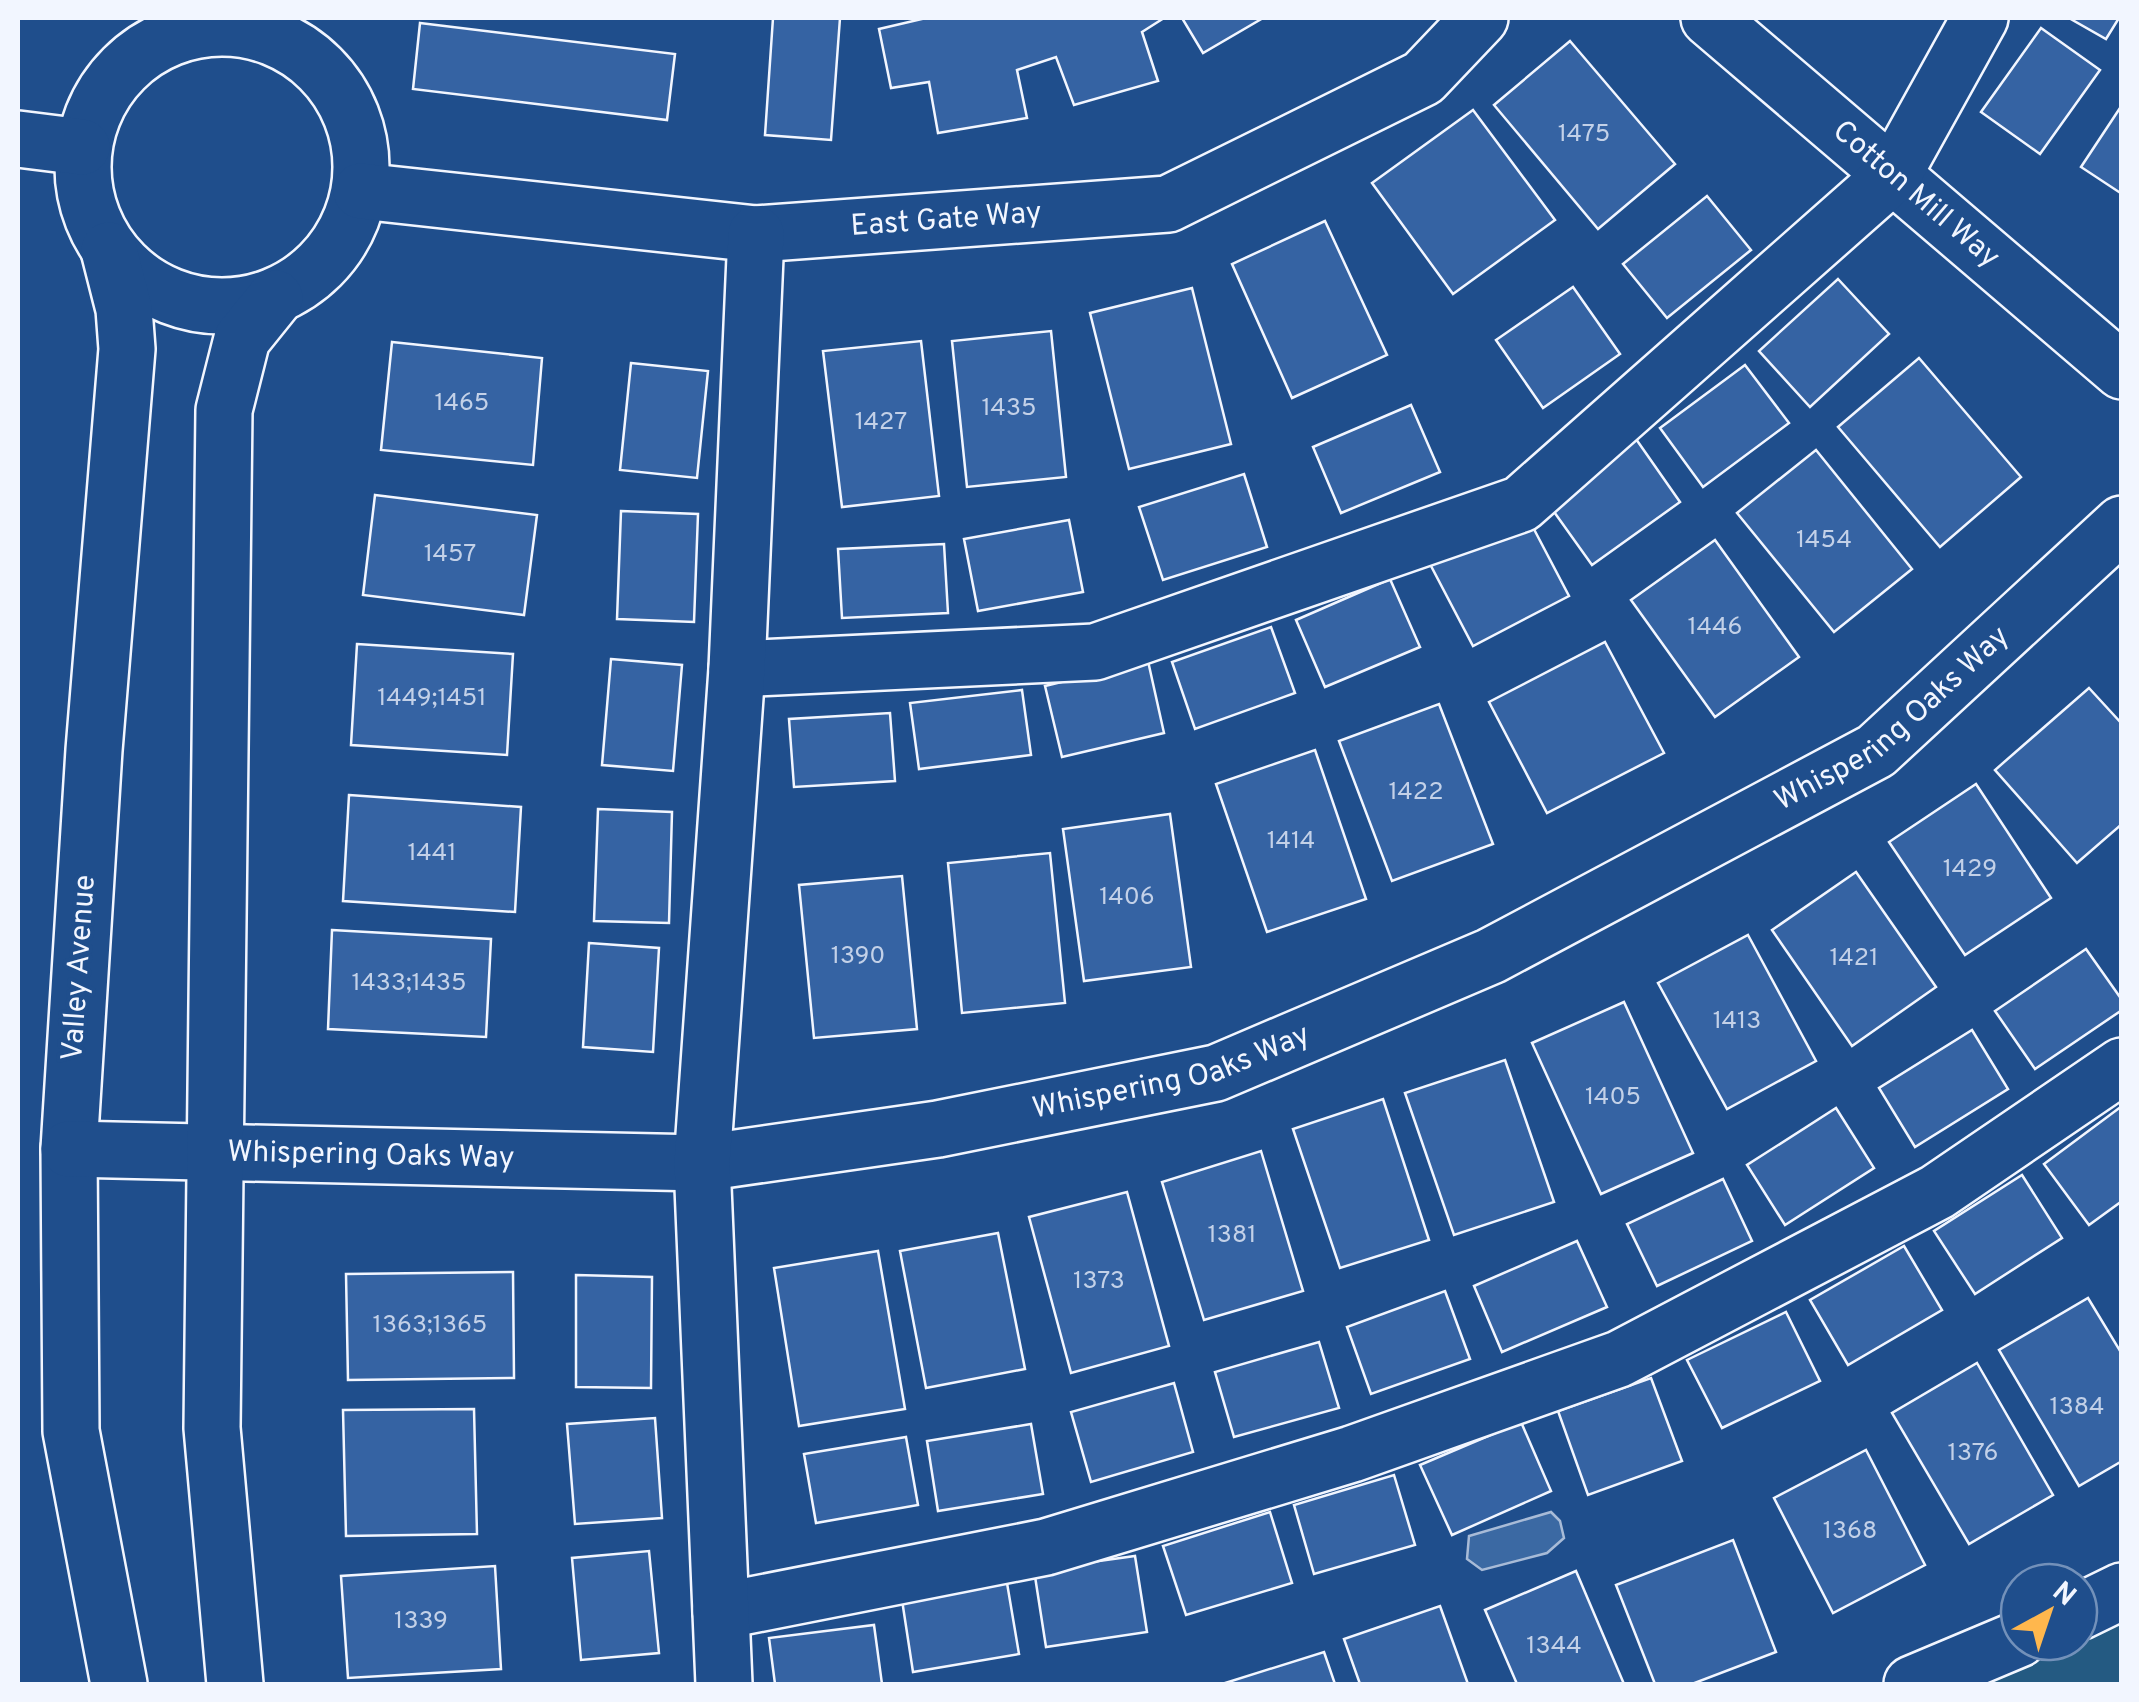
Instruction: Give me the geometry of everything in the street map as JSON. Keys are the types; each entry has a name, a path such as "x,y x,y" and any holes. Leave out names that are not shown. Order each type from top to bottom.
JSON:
{"street":[{"name":"East Gate Way","path":"360,192 756,234 1168,204 1423,78 1480,18"},
{"name":"Cotton Mill Way","path":"1708,18 2122,372"},
{"path":"737,669 1095,652 1521,504 1892,175 1980,18"},
{"path":"236,1684 212,1428 224,410 242,339 274,298 315,272 344,236 360,192 360,146 345,102 315,41 215,26 168,29 124,66 96,103 82,147 86,201 110,250 142,282 184,302 230,307 274,298"},
{"path":"18,139 82,147"},
{"path":"724,1684 702,1163 737,669 756,234"},
{"name":"Valley Avenue","path":"110,250 124,309 127,348 94,750 69,1149 71,1432 118,1684"},
{"name":"Whispering Oaks Way","path":"69,1149 702,1163 938,1129 1216,1073 1491,956 1876,751 2122,524"},
{"path":"721,1612 1046,1546 1352,1454 1618,1359 1937,1192 2122,1066"},
{"path":"2099,1602 2122,1591"},
{"path":"1912,1684 1999,1648"}],"shaded area":[{"path":"1551,1512 1560,1521 1564,1538 1547,1553 1482,1570 1467,1559 1469,1536"},
{"path":"2121,1605 2121,1684 1960,1684 2006,1662 2099,1662 2099,1616"}],"building":[{"path":"773,18 840,18 831,140 765,135"},
{"path":"926,18 1164,18 1142,32 1158,81 1074,105 1056,57 1017,70 1027,118 938,133 929,82 891,88 879,29"},
{"path":"1182,18 1263,18 1203,53"},
{"path":"2069,18 2119,18 2106,39"},
{"path":"420,23 675,54 667,120 413,89"},
{"path":"2041,28 2100,70 2040,154 1981,112"},
{"path":"1570,41 1675,164 1598,229 1494,105"},
{"path":"2122,105 2122,194 2081,167"},
{"path":"1473,110 1555,220 1453,294 1372,183"},
{"path":"1707,196 1751,250 1667,318 1623,264"},
{"path":"1325,221 1387,355 1292,398 1232,264"},
{"path":"1838,279 1889,334 1810,407 1759,351"},
{"path":"1573,287 1620,354 1543,408 1496,340"},
{"path":"1192,288 1231,444 1129,469 1090,313"},
{"path":"1051,331 1066,477 967,487 952,341"},
{"path":"921,341 939,496 842,507 823,351"},
{"path":"392,342 542,358 533,465 381,450"},
{"path":"1919,358 2021,477 1940,547 1838,427"},
{"path":"631,363 708,371 697,478 620,470"},
{"path":"1745,365 1789,423 1703,487 1660,428"},
{"path":"1411,405 1440,472 1341,513 1313,447"},
{"path":"1636,439 1680,502 1592,565 1547,502"},
{"path":"1816,450 1912,569 1834,632 1737,513"},
{"path":"1244,474 1267,547 1163,580 1139,507"},
{"path":"375,495 537,515 524,615 363,595"},
{"path":"621,511 698,514 694,622 617,619"},
{"path":"1526,514 1569,596 1473,646 1430,564"},
{"path":"1069,520 1083,592 978,611 964,539"},
{"path":"1715,540 1799,657 1715,717 1631,600"},
{"path":"944,544 948,613 842,618 838,549"},
{"path":"1390,579 1420,647 1325,687 1296,620"},
{"path":"1271,627 1295,693 1195,729 1172,662"},
{"path":"1605,642 1664,753 1547,813 1489,702"},
{"path":"357,644 513,654 507,755 351,745"},
{"path":"611,659 682,665 673,771 602,765"},
{"path":"1148,661 1164,733 1062,757 1045,686"},
{"path":"2089,688 2122,724 2122,824 2077,863 1995,770"},
{"path":"1022,690 1031,755 919,769 910,703"},
{"path":"1439,704 1493,844 1392,881 1339,741"},
{"path":"890,713 895,781 794,787 789,719"},
{"path":"1315,750 1366,899 1267,932 1216,784"},
{"path":"1976,784 2051,898 1965,955 1889,842"},
{"path":"349,795 521,807 515,912 343,901"},
{"path":"598,809 672,812 669,923 594,921"},
{"path":"1170,814 1191,967 1084,981 1063,829"},
{"path":"1050,853 1065,1003 962,1013 948,863"},
{"path":"1856,872 1936,987 1852,1046 1772,930"},
{"path":"902,876 917,1029 814,1038 799,885"},
{"path":"332,930 491,939 486,1037 328,1029"},
{"path":"1748,935 1816,1061 1727,1109 1658,983"},
{"path":"589,943 659,948 653,1052 583,1047"},
{"path":"2086,949 2122,1000 2122,1010 2035,1069 1995,1011"},
{"path":"1624,1002 1693,1153 1601,1194 1532,1043"},
{"path":"1972,1030 2008,1089 1915,1147 1879,1088"},
{"path":"1505,1060 1554,1202 1454,1235 1405,1093"},
{"path":"1383,1099 1429,1240 1340,1268 1293,1129"},
{"path":"2122,1106 2122,1201 2089,1225 2044,1164"},
{"path":"1836,1108 1874,1168 1785,1225 1747,1165"},
{"path":"1261,1151 1303,1291 1204,1320 1162,1182"},
{"path":"2022,1175 2062,1238 1975,1294 1934,1231"},
{"path":"1723,1179 1752,1241 1657,1286 1627,1224"},
{"path":"1127,1192 1169,1346 1071,1373 1029,1217"},
{"path":"998,1233 1025,1369 926,1388 900,1251"},
{"path":"1577,1241 1607,1307 1502,1352 1474,1286"},
{"path":"1904,1246 1942,1310 1848,1365 1810,1300"},
{"path":"878,1251 905,1409 799,1426 774,1268"},
{"path":"513,1272 514,1378 348,1380 346,1274"},
{"path":"576,1275 652,1277 651,1388 576,1387"},
{"path":"1445,1291 1470,1359 1371,1394 1347,1327"},
{"path":"2088,1298 2122,1354 2122,1461 2079,1486 1999,1350"},
{"path":"1786,1312 1820,1381 1722,1428 1687,1360"},
{"path":"1319,1342 1339,1408 1234,1437 1215,1372"},
{"path":"1977,1363 2053,1495 1969,1544 1892,1413"},
{"path":"1651,1378 1682,1461 1588,1495 1558,1411"},
{"path":"1174,1383 1193,1452 1091,1482 1071,1412"},
{"path":"474,1409 477,1534 346,1536 343,1410"},
{"path":"655,1418 662,1518 575,1524 567,1424"},
{"path":"1521,1422 1551,1491 1452,1535 1420,1465"},
{"path":"1031,1424 1043,1494 938,1511 927,1441"},
{"path":"906,1437 918,1505 816,1523 804,1454"},
{"path":"1866,1450 1925,1565 1833,1613 1774,1498"},
{"path":"1394,1475 1415,1545 1314,1574 1294,1505"},
{"path":"1270,1512 1292,1583 1186,1615 1163,1546"},
{"path":"1733,1540 1776,1652 1692,1684 1655,1684 1616,1585"},
{"path":"649,1551 659,1653 581,1660 572,1558"},
{"path":"1135,1556 1147,1632 1046,1647 1034,1570"},
{"path":"495,1566 501,1669 348,1678 341,1576"},
{"path":"1576,1571 1624,1684 1517,1684 1485,1610"},
{"path":"1007,1583 1019,1654 913,1672 902,1600"},
{"path":"1440,1606 1468,1684 1360,1684 1344,1639"},
{"path":"874,1625 882,1684 775,1684 769,1638"},
{"path":"1324,1652 1335,1684 1222,1684"}]}
